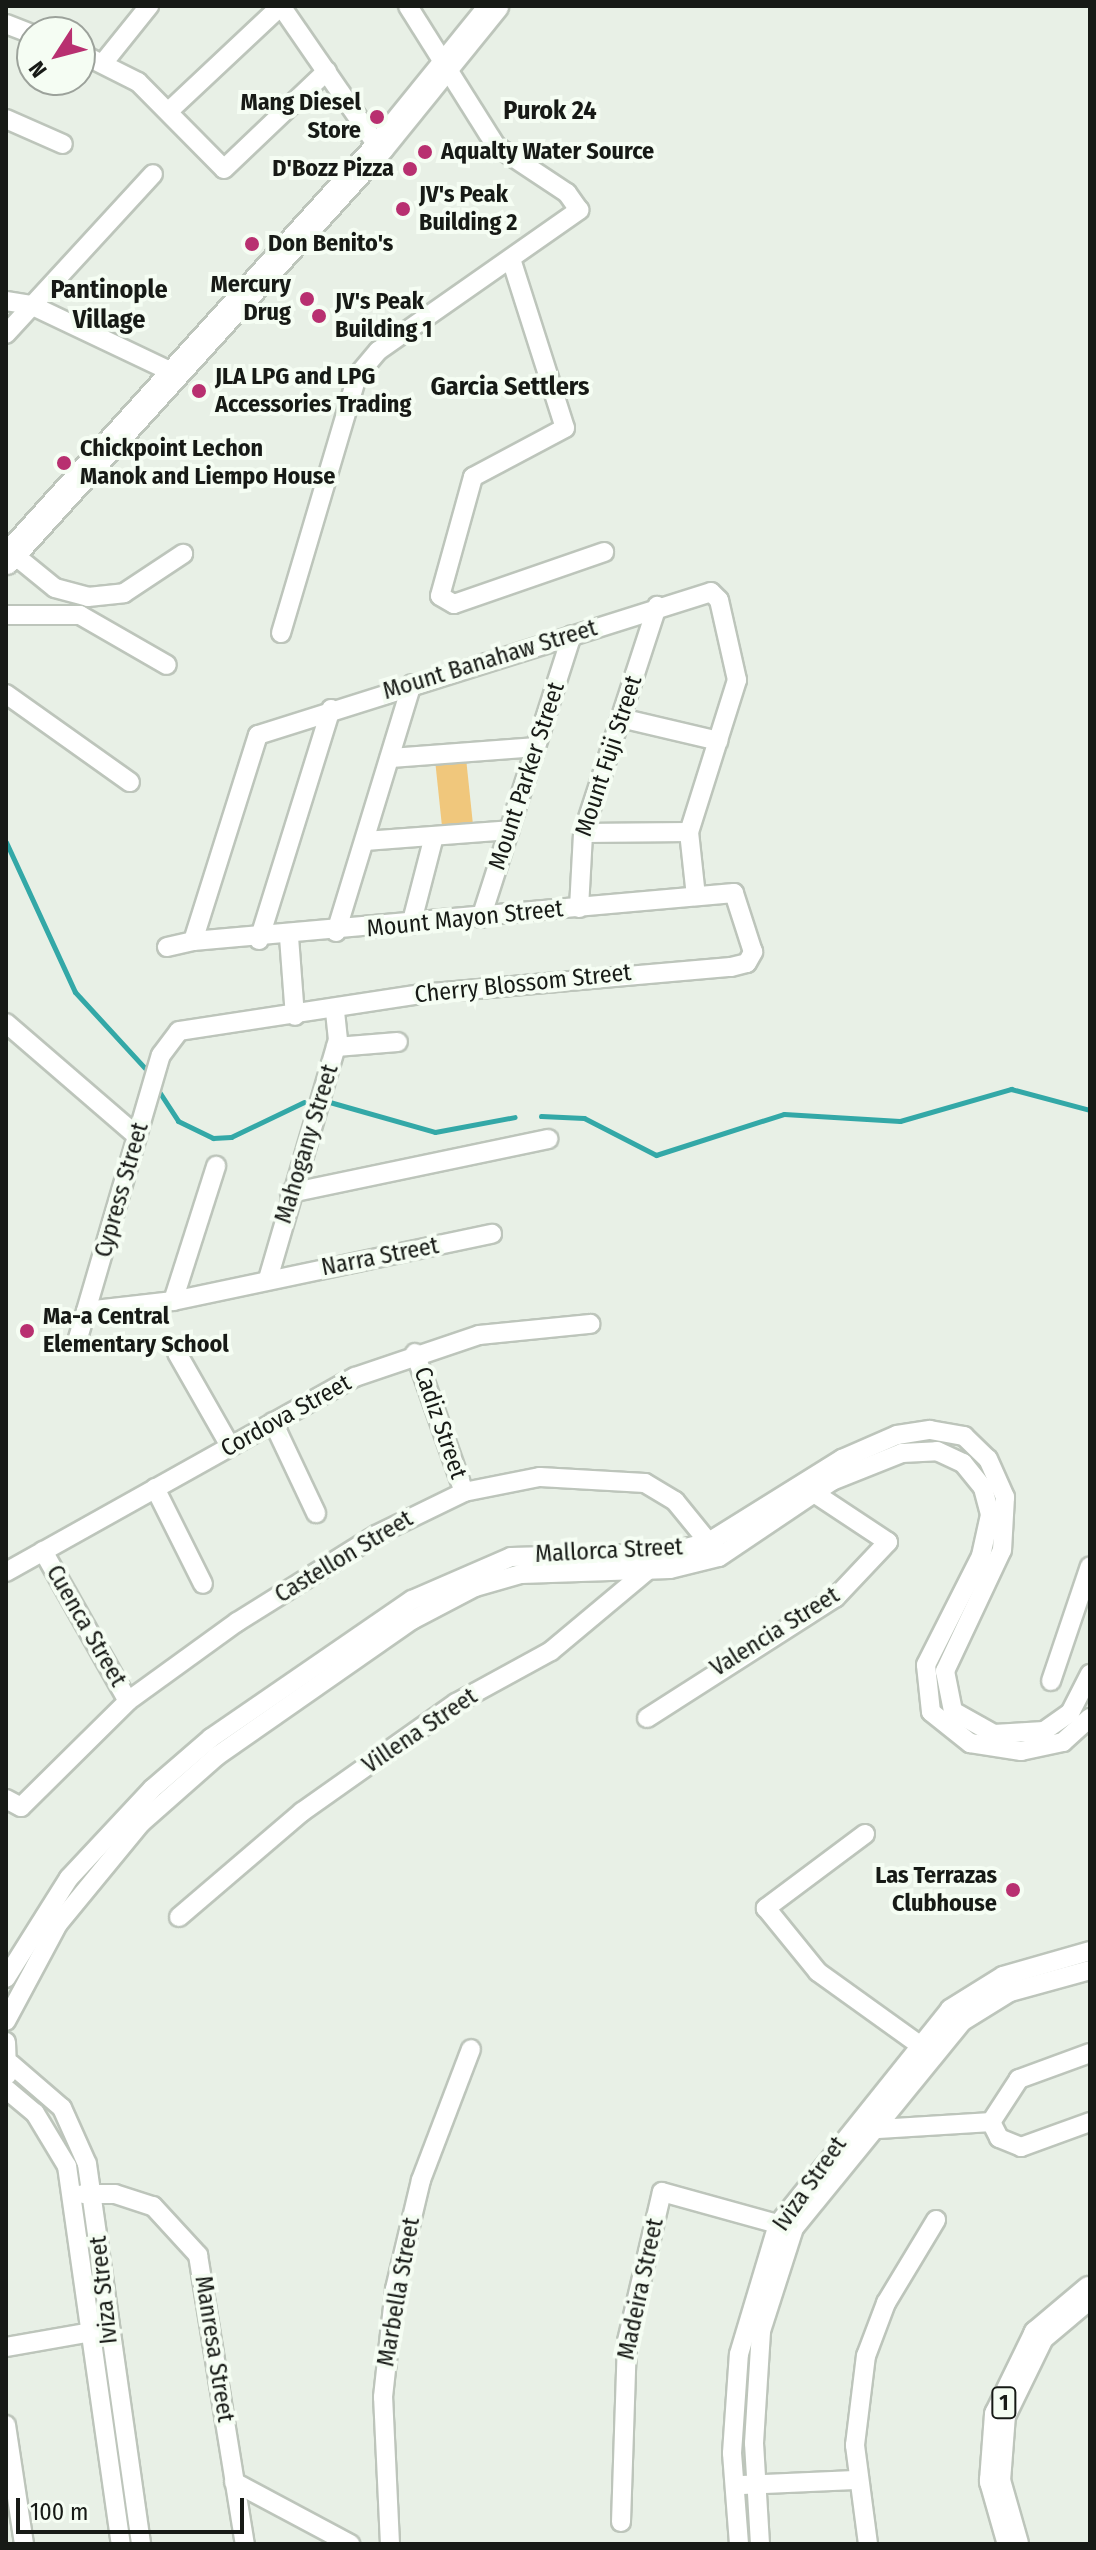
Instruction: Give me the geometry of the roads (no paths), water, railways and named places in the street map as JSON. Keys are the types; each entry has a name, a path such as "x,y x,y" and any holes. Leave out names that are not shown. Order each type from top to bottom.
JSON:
{"highway":[{"name":"1","path":"1013,2544 995,2481 1000,2415 1039,2335 1090,2292"}],"main road":[{"path":"9,556 379,148 449,68 494,6"}],"street":[{"path":"169,111 281,6 379,148"},
{"path":"281,633 357,376 378,351 512,262 579,210 567,193 496,146 408,6"},
{"path":"104,62 147,7"},
{"path":"96,59 169,111 215,164 229,167 327,71"},
{"path":"6,119 63,144"},
{"path":"6,334 153,174"},
{"path":"512,262 565,428 473,477 440,596 454,604 604,552"},
{"path":"6,301 31,305 174,373"},
{"path":"9,556 55,588 88,597 124,593 183,554"},
{"name":"Mount Banahaw Street","path":"193,941 249,746 265,731 657,606 715,593 737,667 718,741"},
{"name":"Mount Fuji Street","path":"579,908 583,833 657,606"},
{"path":"6,615 80,615 167,665"},
{"name":"Mount Parker Street","path":"481,918 572,635"},
{"path":"336,932 412,684"},
{"path":"6,694 130,782"},
{"path":"259,940 331,709"},
{"path":"621,718 718,741 689,832 696,896"},
{"path":"390,758 535,747"},
{"path":"365,841 510,830"},
{"path":"583,833 689,832"},
{"path":"411,925 434,836"},
{"name":"Mount Mayon Street","path":"167,947 193,941 259,940 696,896 738,895 751,960"},
{"path":"289,937 295,1016"},
{"name":"Cherry Blossom Street","path":"172,1037 189,1027 751,960"},
{"name":"Mahogany Street","path":"268,1279 290,1193 336,1047 335,1009"},
{"path":"6,1023 137,1136"},
{"name":"Cypress Street","path":"76,1345 137,1136 172,1037"},
{"path":"336,1047 398,1042"},
{"path":"290,1193 548,1139"},
{"path":"173,1301 216,1166"},
{"name":"Narra Street","path":"86,1311 173,1301 492,1234"},
{"name":"Cordova Street","path":"6,1572 273,1422 415,1353 491,1333 590,1324"},
{"path":"177,1353 230,1446"},
{"name":"Cadiz Street","path":"415,1353 464,1492"},
{"path":"273,1422 316,1513"},
{"name":"Mallorca Street","path":"6,2021 44,1946 97,1875 165,1801 246,1735 412,1620 475,1587 547,1571 649,1571 714,1549 808,1490 858,1450 905,1433 948,1431 977,1446"},
{"path":"1090,1674 1070,1713 1044,1731 994,1734 953,1711 944,1683 949,1656 1006,1533 1005,1497 977,1446 963,1463 983,1488 990,1529 926,1665 931,1712 970,1743 1021,1751 1051,1748 1090,1718"},
{"name":"Mallorca Street","path":"808,1490 902,1453 937,1451 963,1463"},
{"name":"Castellon Street","path":"6,1799 21,1807 128,1701 259,1608 464,1492 540,1477 622,1477 660,1490 714,1549"},
{"path":"155,1488 203,1584"},
{"name":"Valencia Street","path":"647,1718 835,1598 888,1542 808,1490"},
{"name":"Mallorca Street","path":"6,1978 69,1878 152,1789 389,1614 433,1587 511,1557 714,1549"},
{"name":"Cuenca Street","path":"43,1551 128,1701"},
{"name":"Villena Street","path":"179,1917 302,1812 456,1703 551,1651 649,1571 666,1553"},
{"path":"1051,1681 1090,1566"},
{"path":"865,1834 766,1908 818,1972 933,2055"},
{"name":"Iviza Street","path":"739,2544 733,2485 743,2326 786,2226 848,2129 918,2043 984,1984 1090,1951"},
{"name":"Iviza Street","path":"760,2544 755,2485 761,2331 786,2226 933,2055 992,2001 1090,1970"},
{"path":"6,2042 8,2071"},
{"name":"Marbella Street","path":"390,2544 383,2397 395,2289 421,2180 471,2049"},
{"path":"991,2122 1019,2079 1090,2053"},
{"name":"Iviza Street","path":"8,2071 49,2092 74,2125 93,2193 98,2331 121,2544"},
{"name":"Iviza Street","path":"6,2089 48,2130 73,2195 141,2544"},
{"path":"848,2129 991,2122"},
{"path":"991,2122 1004,2143 1021,2147 1090,2122"},
{"name":"Madeira Street","path":"621,2522 623,2375 662,2192 786,2226"},
{"name":"Manresa Street","path":"73,2195 93,2193 153,2206 198,2255 245,2544"},
{"path":"868,2544 855,2480 866,2356 886,2303 936,2220"},
{"path":"6,2347 98,2331"},
{"path":"6,2425 24,2544"},
{"path":"733,2485 855,2480"},
{"path":"234,2482 350,2544"}],"waterway":[{"path":"6,842 75,992 145,1068"},
{"path":"541,1116 584,1118 656,1155 784,1114 900,1121 1011,1089 1090,1110"},
{"path":"160,1093 178,1121 213,1138 231,1137 304,1102"},
{"path":"326,1101 435,1132 515,1117"}],"place":[{"name":"Mang Diesel Store","path":"377,117"},
{"name":"Aqualty Water Source","path":"425,152"},
{"name":"D'Bozz Pizza","path":"410,169"},
{"name":"JV's Peak Building 2","path":"403,209"},
{"name":"Don Benito's","path":"252,244"},
{"name":"Mercury Drug","path":"307,299"},
{"name":"JV's Peak Building 1","path":"319,316"},
{"name":"JLA LPG and LPG Accessories Trading","path":"199,391"},
{"name":"Chickpoint Lechon Manok and Liempo House","path":"64,463"},
{"name":"Ma-a Central Elementary School","path":"27,1331"},
{"name":"Las Terrazas Clubhouse","path":"1013,1890"}],"district":[{"name":"Purok 24","path":"550,111"},
{"name":"Pantinople Village","path":"109,305"},
{"name":"Garcia Settlers","path":"510,387"}]}
